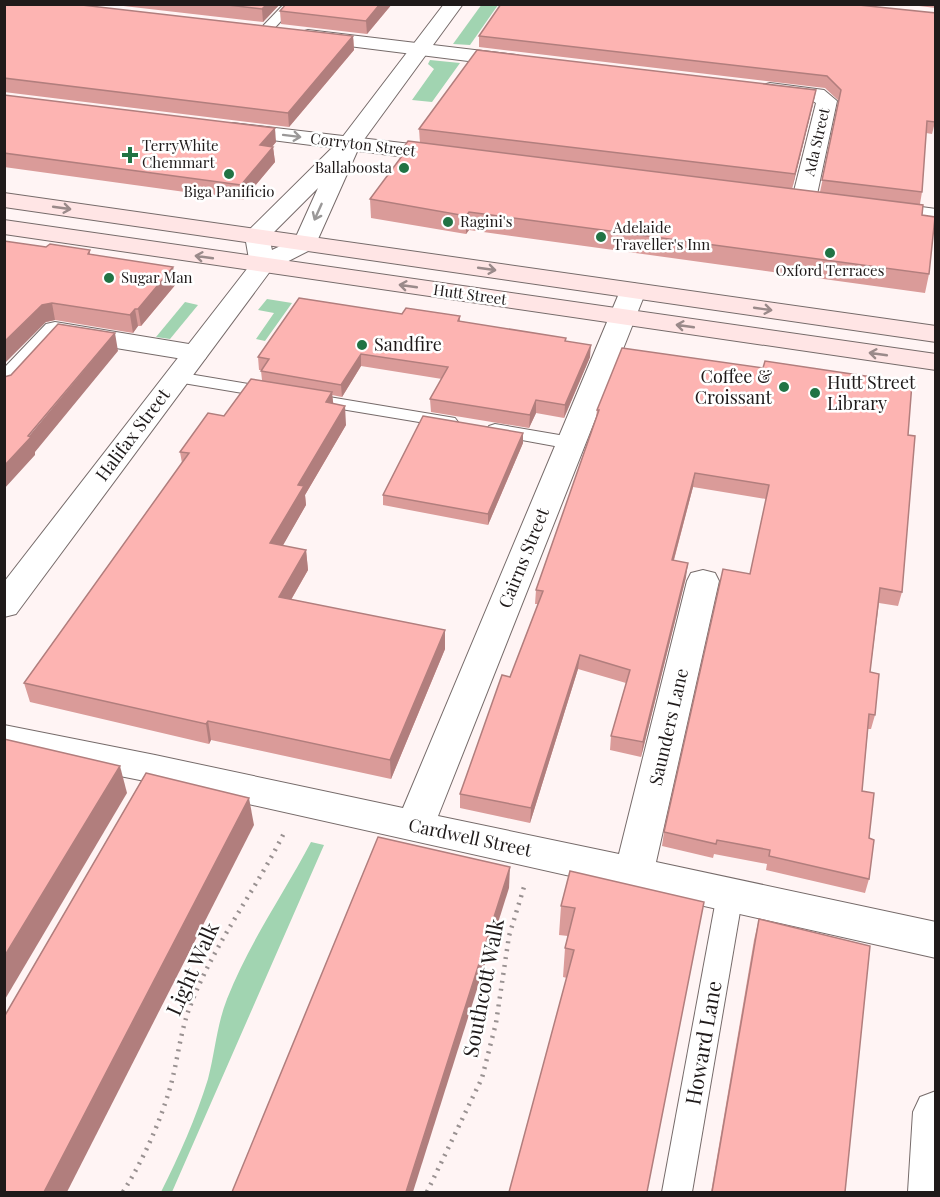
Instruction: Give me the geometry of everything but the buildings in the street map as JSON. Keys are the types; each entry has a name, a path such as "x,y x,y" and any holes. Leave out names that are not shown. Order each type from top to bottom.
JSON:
{"main road":[{"name":"Hutt Street","path":"4,200 305,243 936,362"},
{"name":"Hutt Street","path":"4,227 261,265 936,334"}],"street":[{"path":"261,265 257,236 349,144 454,4"},
{"path":"242,28 538,63"},
{"name":"Ada Street","path":"747,87 817,94 827,101 815,200 781,196"},
{"name":"Corryton Street","path":"216,127 463,158"},
{"path":"305,243 349,144"},
{"path":"859,206 936,216"},
{"name":"Halifax Street","path":"4,606 261,265 305,243"},
{"name":"Cairns Street","path":"415,826 628,304"},
{"path":"4,385 55,330 186,365"},
{"name":"Saunders Lane","path":"634,874 703,581"},
{"name":"Cardwell Street","path":"4,739 150,778 298,800 936,940"},
{"path":"933,1184 936,1112"}],"lane":[{"path":"265,31 291,4"},
{"path":"186,365 477,427 571,443"},
{"name":"Howard Lane","path":"677,1192 730,894"}],"path":[{"name":"Light Walk","path":"123,1192 146,1150 170,1088 183,1028 191,1004 222,939 272,859 298,800"},
{"name":"Southcott Walk","path":"427,1192 442,1157 468,1109 487,1063 496,1023 509,936 535,852"}],"green space":[{"path":"482,4 498,5 470,45 453,44"},
{"path":"430,60 460,63 432,102 412,100 434,69 428,64"},
{"path":"267,299 292,303 265,341 256,339 274,313 258,310"},
{"path":"185,302 198,305 170,339 156,337"},
{"path":"311,842 324,845 172,1192 161,1192 187,1137 203,1094 221,1018 236,978"}],"place":[{"name":"TerryWhite Chemmart","path":"130,155"},
{"name":"Ballaboosta","path":"404,168"},
{"name":"Biga Panificio","path":"229,174"},
{"name":"Ragini's","path":"448,222"},
{"name":"Adelaide Traveller's Inn","path":"601,237"},
{"name":"Oxford Terraces","path":"830,253"},
{"name":"Sugar Man","path":"109,278"},
{"name":"Sandfire","path":"362,345"},
{"name":"Coffee & Croissant","path":"784,387"},
{"name":"Hutt Street Library","path":"815,393"}]}
